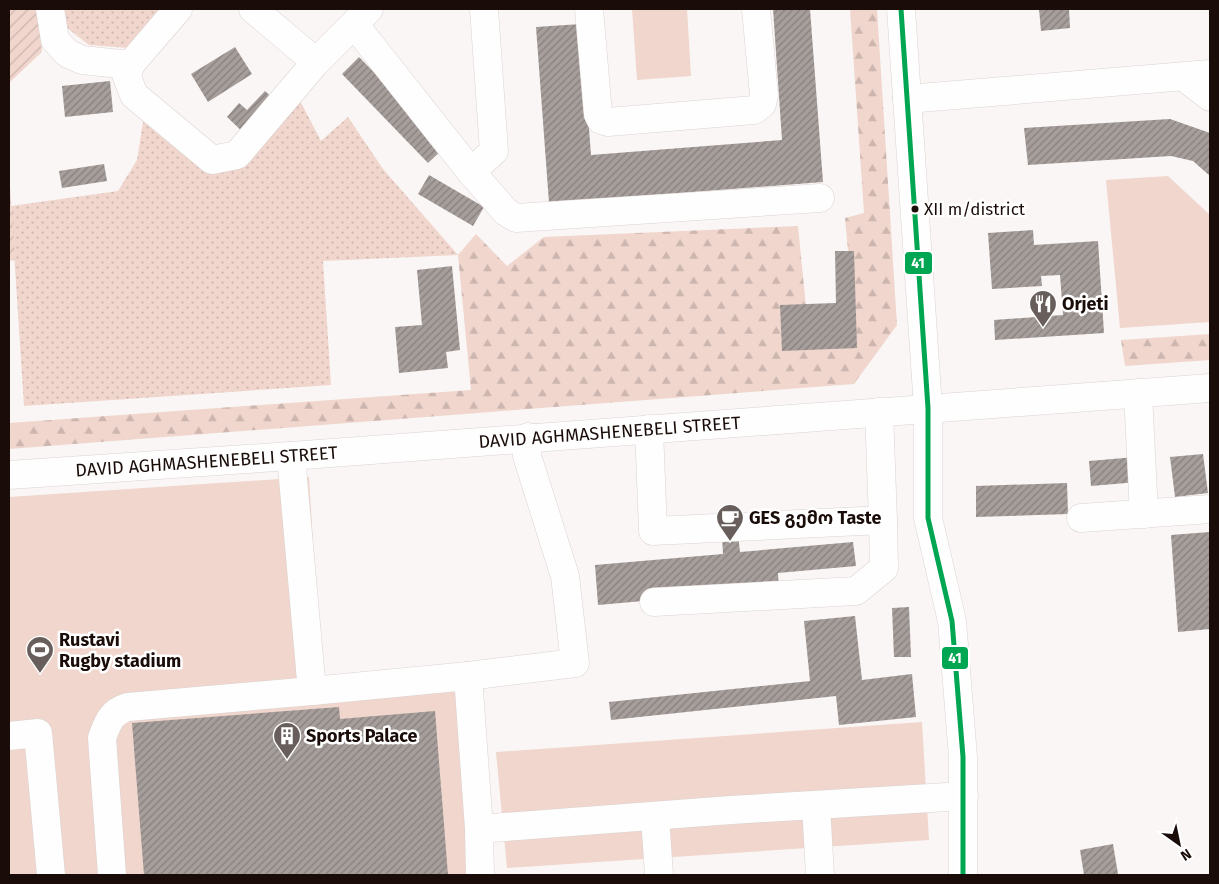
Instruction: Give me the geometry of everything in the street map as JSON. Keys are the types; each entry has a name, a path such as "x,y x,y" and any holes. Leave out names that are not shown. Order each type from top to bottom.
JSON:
{"main road":[{"path":"50,9 55,40 67,52 82,60 130,65"},
{"path":"178,9 130,65 127,77 134,95 212,160 237,155 316,62 361,16 472,172 506,212 516,218 820,198"},
{"path":"253,9 316,62"},
{"path":"472,172 494,151 484,9"},
{"path":"589,9 598,114 601,120 608,122 754,110 762,104 764,95 756,9"},
{"path":"908,9 907,99 928,408 928,518 952,621 963,757 963,875"},
{"path":"907,99 1210,74"},
{"path":"1184,77 1210,98"},
{"path":"1210,388 1210,394"},
{"name":"DAVID AGHMASHENEBELI STREET","path":"9,475 1210,388"},
{"path":"1138,393 1144,514"},
{"path":"654,602 856,591 884,568 879,412"},
{"path":"648,429 653,532 883,520"},
{"path":"112,875 102,738 109,720 118,710 128,706 468,676 575,663 565,576 527,456 528,437"},
{"path":"291,456 312,691"},
{"path":"1082,518 1210,509"},
{"path":"468,676 479,829 480,875"},
{"path":"9,736 38,733 51,875"},
{"path":"479,829 731,810 964,796"},
{"path":"816,806 820,875"},
{"path":"655,817 659,875"}],"green space":[{"path":"9,9 38,9 42,52 9,83"},
{"path":"63,9 162,9 128,48 89,45 67,28"},
{"path":"632,9 687,9 691,76 637,80"},
{"path":"850,9 877,9 897,325 854,384 9,449 9,423 471,390 458,255 476,234 507,266 544,237 798,226 806,307 853,305 845,218 864,213"},
{"path":"297,95 321,141 348,117 383,169 458,255 323,261 331,385 24,406 11,206 118,191 137,160 144,116 208,167"},
{"path":"9,171 15,260 9,261"},
{"path":"1168,176 1210,215 1210,322 1120,328 1106,180"},
{"path":"1210,334 1210,360 1125,366 1121,340"},
{"path":"309,477 322,691 475,682 487,875 9,875 9,497"},
{"path":"922,722 929,840 507,868 496,752"}],"building":[{"path":"773,9 810,9 823,182 549,203 536,27 581,24 591,155 782,140"},
{"path":"1039,9 1069,9 1070,28 1041,31"},
{"path":"235,47 252,74 208,102 191,74"},
{"path":"359,57 446,146 428,163 342,74"},
{"path":"110,81 113,112 65,117 62,86"},
{"path":"265,91 278,103 247,136 227,117 239,103 247,110"},
{"path":"1170,119 1210,133 1210,176 1193,161 1171,156 1028,165 1024,128"},
{"path":"104,164 107,181 62,188 59,171"},
{"path":"429,175 484,207 473,226 418,194"},
{"path":"1033,230 1034,245 1098,241 1104,333 995,340 994,320 1063,315 1060,275 1041,276 1042,286 992,289 988,233"},
{"path":"835,251 854,251 857,348 782,351 780,305 836,303"},
{"path":"452,266 460,350 446,352 448,368 399,373 395,327 422,325 417,270"},
{"path":"1203,454 1208,493 1175,497 1170,457"},
{"path":"1136,457 1138,482 1091,486 1089,461"},
{"path":"1067,483 1068,514 976,517 976,486"},
{"path":"1210,532 1210,629 1178,632 1171,535"},
{"path":"738,534 740,552 853,542 856,566 778,573 779,589 598,605 595,565 723,554 722,535"},
{"path":"909,607 911,657 894,657 892,608"},
{"path":"855,616 862,680 912,674 916,717 839,725 836,696 611,720 609,702 810,681 804,621"},
{"name":"Sports Palace","path":"339,707 340,719 435,711 448,875 144,875 132,723"},
{"path":"1113,844 1118,874 1084,875 1080,850"}],"transit line":[{"name":"41","path":"901,9 928,408 928,518 952,621 963,757 963,875"}],"place":[{"name":"XII m/district","path":"915,209"},
{"name":"Orjeti","path":"1043,328"},
{"name":"GES გემო Taste","path":"730,542"},
{"name":"Rustavi Rugby stadium","path":"40,674"},
{"name":"Sports Palace","path":"287,760"}]}
